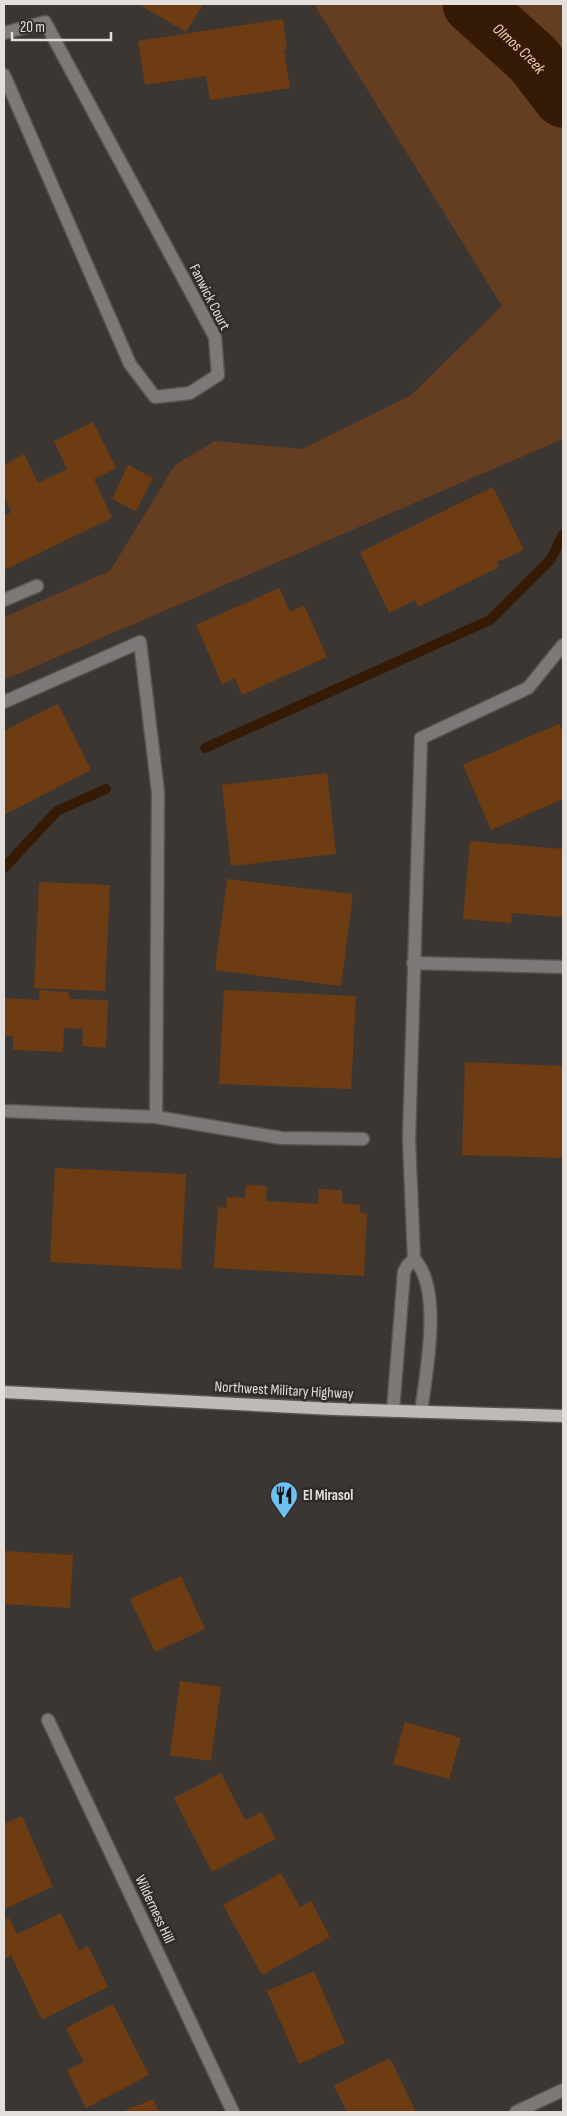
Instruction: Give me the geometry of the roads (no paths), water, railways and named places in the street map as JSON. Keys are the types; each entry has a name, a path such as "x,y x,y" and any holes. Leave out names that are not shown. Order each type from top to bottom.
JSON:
{"main road":[{"name":"Northwest Military Highway","path":"4,1392 393,1411 563,1416"}],"street":[{"name":"Fanwick Court","path":"4,33 45,22 215,337 218,375 190,393 155,397 130,364 4,75"},
{"path":"4,600 37,586"},
{"path":"4,702 140,642 158,792 156,1117"},
{"path":"421,1412 431,1312 424,1276 420,1265 414,1259 409,1140 421,738 528,688 563,645"},
{"path":"414,963 563,967"},
{"path":"4,1111 156,1117 281,1138 363,1139"},
{"path":"393,1411 404,1272 414,1259"},
{"name":"Wilderness Hill","path":"48,1720 233,2112"},
{"path":"516,2112 563,2090"}],"waterway":[{"name":"Olmos Creek","path":"472,4 533,59 563,98"},
{"path":"205,748 490,620 551,559 563,534"},
{"path":"4,868 57,811 106,789"}],"place":[{"name":"El Mirasol","path":"284,1519"}]}
